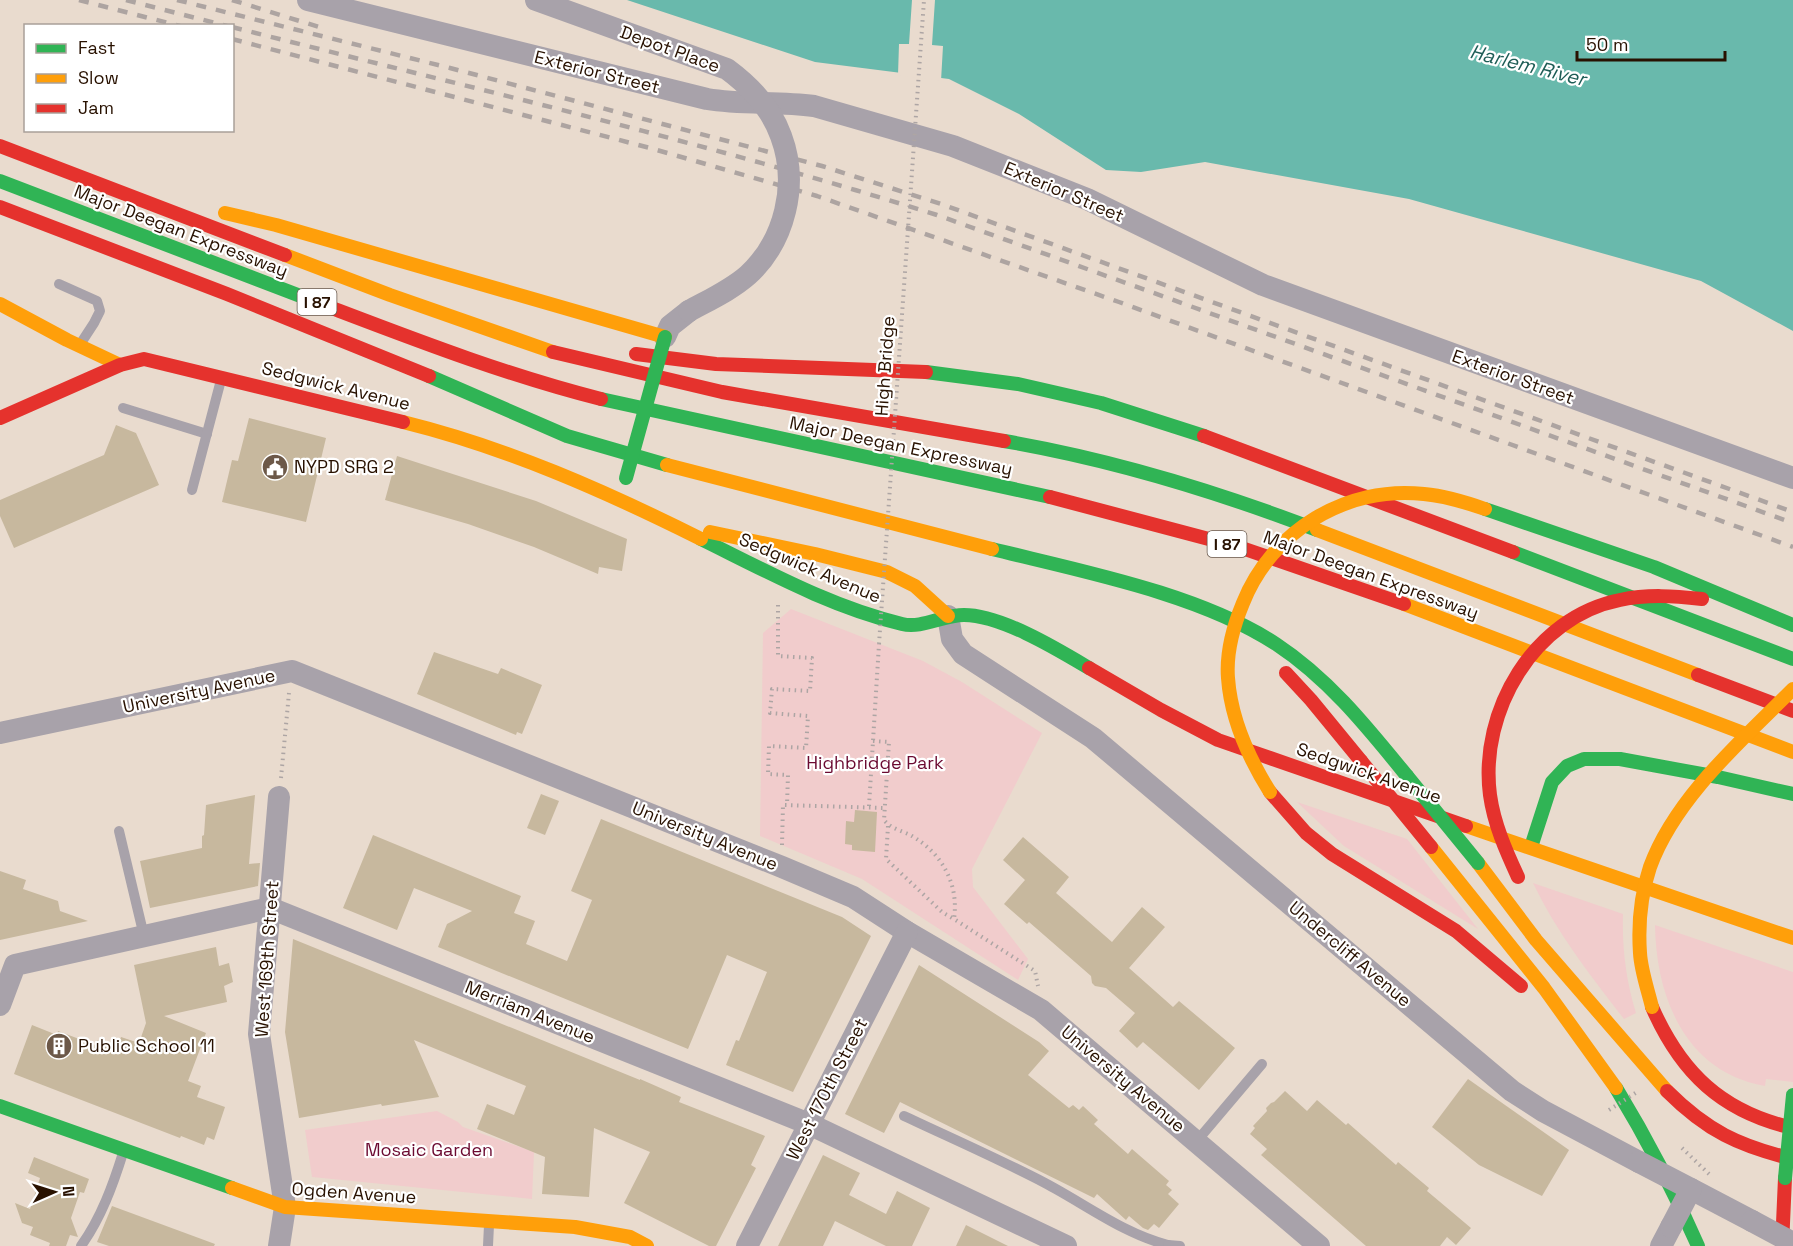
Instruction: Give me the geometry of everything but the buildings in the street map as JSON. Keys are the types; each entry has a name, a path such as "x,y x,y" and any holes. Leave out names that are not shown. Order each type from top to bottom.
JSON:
{"main road":[{"name":"Major Deegan Expressway","path":"0,146 390,295 564,356 722,392 1028,445 1170,480 1313,528 1793,711"},
{"path":"87,179 187,203"},
{"name":"Major Deegan Expressway","path":"0,181 508,373 650,411 1038,494 1239,547 1409,606 1793,752"},
{"path":"0,207 299,322 567,436 658,463 1088,573 1174,600 1248,629 1285,650 1344,701 1478,864 1536,939 1671,1096 1698,1120 1728,1139 1747,1147 1793,1159"},
{"path":"209,209 276,225 665,337"},
{"path":"0,304 120,365"},
{"path":"460,320 555,337"},
{"name":"Depot Place","path":"620,501 665,337"},
{"path":"625,351 716,364 938,372 1018,384 1101,403 1218,440 1793,659"},
{"name":"Sedgwick Avenue","path":"0,418 120,365 144,358 465,438 548,468 663,520 829,600 905,626 926,624 948,616 976,616 1017,629 1076,660 1183,723 1218,740 1793,938"},
{"path":"1619,1094 1578,1043 1484,953 1456,931 1332,854 1306,833 1270,792 1248,752 1234,716 1229,690 1228,666 1233,631 1240,607 1250,584 1272,553 1300,527 1320,514 1344,503 1371,495 1399,492 1428,493 1457,499 1654,567 1793,626"},
{"name":"Sedgwick Avenue","path":"663,520 887,572 915,586 948,616"},
{"path":"1520,882 1492,808 1489,756 1501,706 1512,682 1534,651 1553,632 1578,615 1606,602 1632,596 1658,594 1686,596 1719,603 1793,626"},
{"path":"1174,600 1208,616 1259,650"},
{"path":"1277,665 1311,700 1568,1019 1619,1094 1664,1170 1698,1246"},
{"path":"1793,689 1697,787 1675,816 1658,846 1642,894 1638,926 1641,969 1652,1007 1675,1052 1692,1074 1749,1113 1793,1128"},
{"path":"1531,847 1552,782 1567,766 1584,759 1620,759 1793,794"},
{"path":"1551,936 1599,1011"},
{"path":"1782,1246 1785,1178 1793,1095"},
{"name":"Ogden Avenue","path":"0,1106 285,1207 601,1231 630,1237 647,1246"}],"street":[{"name":"Exterior Street","path":"308,0 707,99 729,103 793,103 814,106 953,146 1087,199 1263,285 1793,478"},
{"name":"Depot Place","path":"536,0 727,69 751,89 763,103 782,137 788,173 787,205 771,245 746,276 681,317 670,326 665,337"},
{"name":"Undercliff Avenue","path":"948,616 952,639 963,654 1093,738 1512,1090 1535,1106 1793,1243"},
{"name":"University Avenue","path":"0,733 292,671 853,897 907,932 1041,1010 1318,1246"},
{"name":"West 169th Street","path":"279,796 259,1034 285,1207 279,1246"},
{"path":"0,1005 15,964 270,908"},
{"name":"Merriam Avenue","path":"270,908 809,1124 1066,1246"},
{"name":"West 170th Street","path":"747,1246 907,932"},
{"path":"1666,1236 1691,1189"}],"lane":[{"path":"59,284 97,301 100,310 79,345"},
{"path":"192,490 222,377"},
{"path":"123,408 207,434"},
{"path":"118,831 144,936"},
{"path":"1196,1142 1262,1064"},
{"path":"904,1116 1045,1182 1153,1241 1180,1246"},
{"path":"81,1246 113,1184 124,1150"},
{"path":"488,1246 490,1221"}],"path":[{"name":"High Bridge","path":"869,806 924,0"},
{"path":"778,599 778,656 812,658 810,691 772,689 770,714 808,716 806,748 769,746 768,774 788,775 787,805"},
{"path":"279,796 292,671"},
{"path":"873,741 889,742 884,820 888,826 917,839 930,849 940,862 955,892 954,919"},
{"path":"782,867 783,805 885,808"},
{"path":"888,826 886,859 942,912 1035,971 1041,1010"},
{"path":"1609,1110 1636,1092"}],"green space":[{"name":"Highbridge Park","path":"791,609 923,661 962,682 1042,733 972,869 973,887 1028,959 1018,980 862,879 760,836 763,633"},
{"path":"1297,802 1407,839 1478,929 1344,846"},
{"path":"1533,883 1623,914 1625,964 1636,1013 1624,1019 1563,936"},
{"path":"1655,925 1793,972 1793,1082 1766,1079 1765,1086 1737,1078 1714,1065 1695,1048 1680,1027 1669,1004 1661,979"},
{"name":"Mosaic Garden","path":"437,1111 463,1127 534,1152 532,1199 312,1177 305,1130"}],"water":[{"name":"Harlem River","path":"627,0 1793,0 1793,331 1701,281 1409,199 1205,162 1141,172 1106,170 1019,114 949,79 815,62"}],"pier":[{"path":"912,0 935,0 932,45 943,46 941,81 898,75 899,44 909,44"}],"railway":[{"path":"79,0 172,24"},
{"path":"126,0 219,24"},
{"path":"177,0 450,68 822,166 941,204 1793,512"},
{"path":"232,0 319,27"},
{"path":"234,28 674,139 937,215 1793,523"},
{"path":"234,40 650,148 817,196 1119,302 1793,547"}],"traffic: fast":[{"path":"0,181 324,305"},
{"path":"626,478 665,337"},
{"path":"926,372 1018,384 1101,403 1204,436"},
{"path":"429,376 567,436 667,465"},
{"path":"601,399 1050,497"},
{"path":"1004,441 1083,457 1163,478 1317,530"},
{"path":"1485,509 1654,567 1793,625"},
{"path":"701,539 799,587 876,617 902,624 917,625 956,616 979,616 1028,634 1089,668"},
{"path":"992,549 1139,586 1212,611 1246,626 1276,644 1313,672 1362,722 1407,776"},
{"path":"1513,552 1793,659"},
{"path":"1531,847 1552,782 1567,766 1584,759 1620,759 1793,794"},
{"path":"1407,776 1478,863"},
{"path":"1616,1088 1660,1166 1698,1246"},
{"path":"1785,1178 1793,1095"},
{"path":"0,1106 232,1188"}],"traffic: slow":[{"path":"225,213 276,225 665,337"},
{"path":"285,255 390,295 553,352"},
{"path":"0,304 120,365"},
{"path":"403,422 480,444 555,472 701,539"},
{"path":"667,465 992,549"},
{"path":"1270,792 1248,752 1237,723 1230,694 1228,659 1239,612 1256,578 1272,555 1292,535 1315,518 1367,497 1395,493 1424,494 1440,496 1485,509"},
{"path":"1317,530 1698,675"},
{"path":"710,532 887,572 915,586 948,616"},
{"path":"1404,604 1793,752"},
{"path":"1652,1007 1641,960 1640,920 1647,877 1661,842 1676,817 1712,771 1793,689"},
{"path":"1466,826 1793,938"},
{"path":"1431,847 1544,988 1616,1088"},
{"path":"1478,863 1536,940 1667,1091"},
{"path":"232,1188 285,1207 575,1227 630,1237 647,1246"}],"traffic: jam":[{"path":"0,146 285,255"},
{"path":"0,207 227,294 429,376"},
{"path":"324,305 496,368 601,399"},
{"path":"553,352 722,392 1004,441"},
{"path":"636,354 716,364 926,372"},
{"path":"0,418 120,365 144,359 403,422"},
{"path":"1204,436 1513,552"},
{"path":"1050,497 1239,547 1404,604"},
{"path":"1518,877 1494,816 1490,795 1489,763 1494,731 1504,701 1519,672 1538,647 1562,626 1589,610 1620,600 1651,596 1702,599"},
{"path":"1089,668 1218,740 1466,826"},
{"path":"1286,673 1361,761"},
{"path":"1698,675 1793,711"},
{"path":"1361,761 1431,847"},
{"path":"1270,792 1306,833 1332,854 1456,931 1521,986"},
{"path":"1652,1007 1676,1052 1707,1086 1745,1112 1793,1128"},
{"path":"1667,1091 1710,1127 1756,1149 1793,1159"},
{"path":"1782,1246 1785,1178"}],"place":[{"name":"NYPD SRG 2","path":"275,467"},
{"name":"Public School 11","path":"59,1046"}]}
